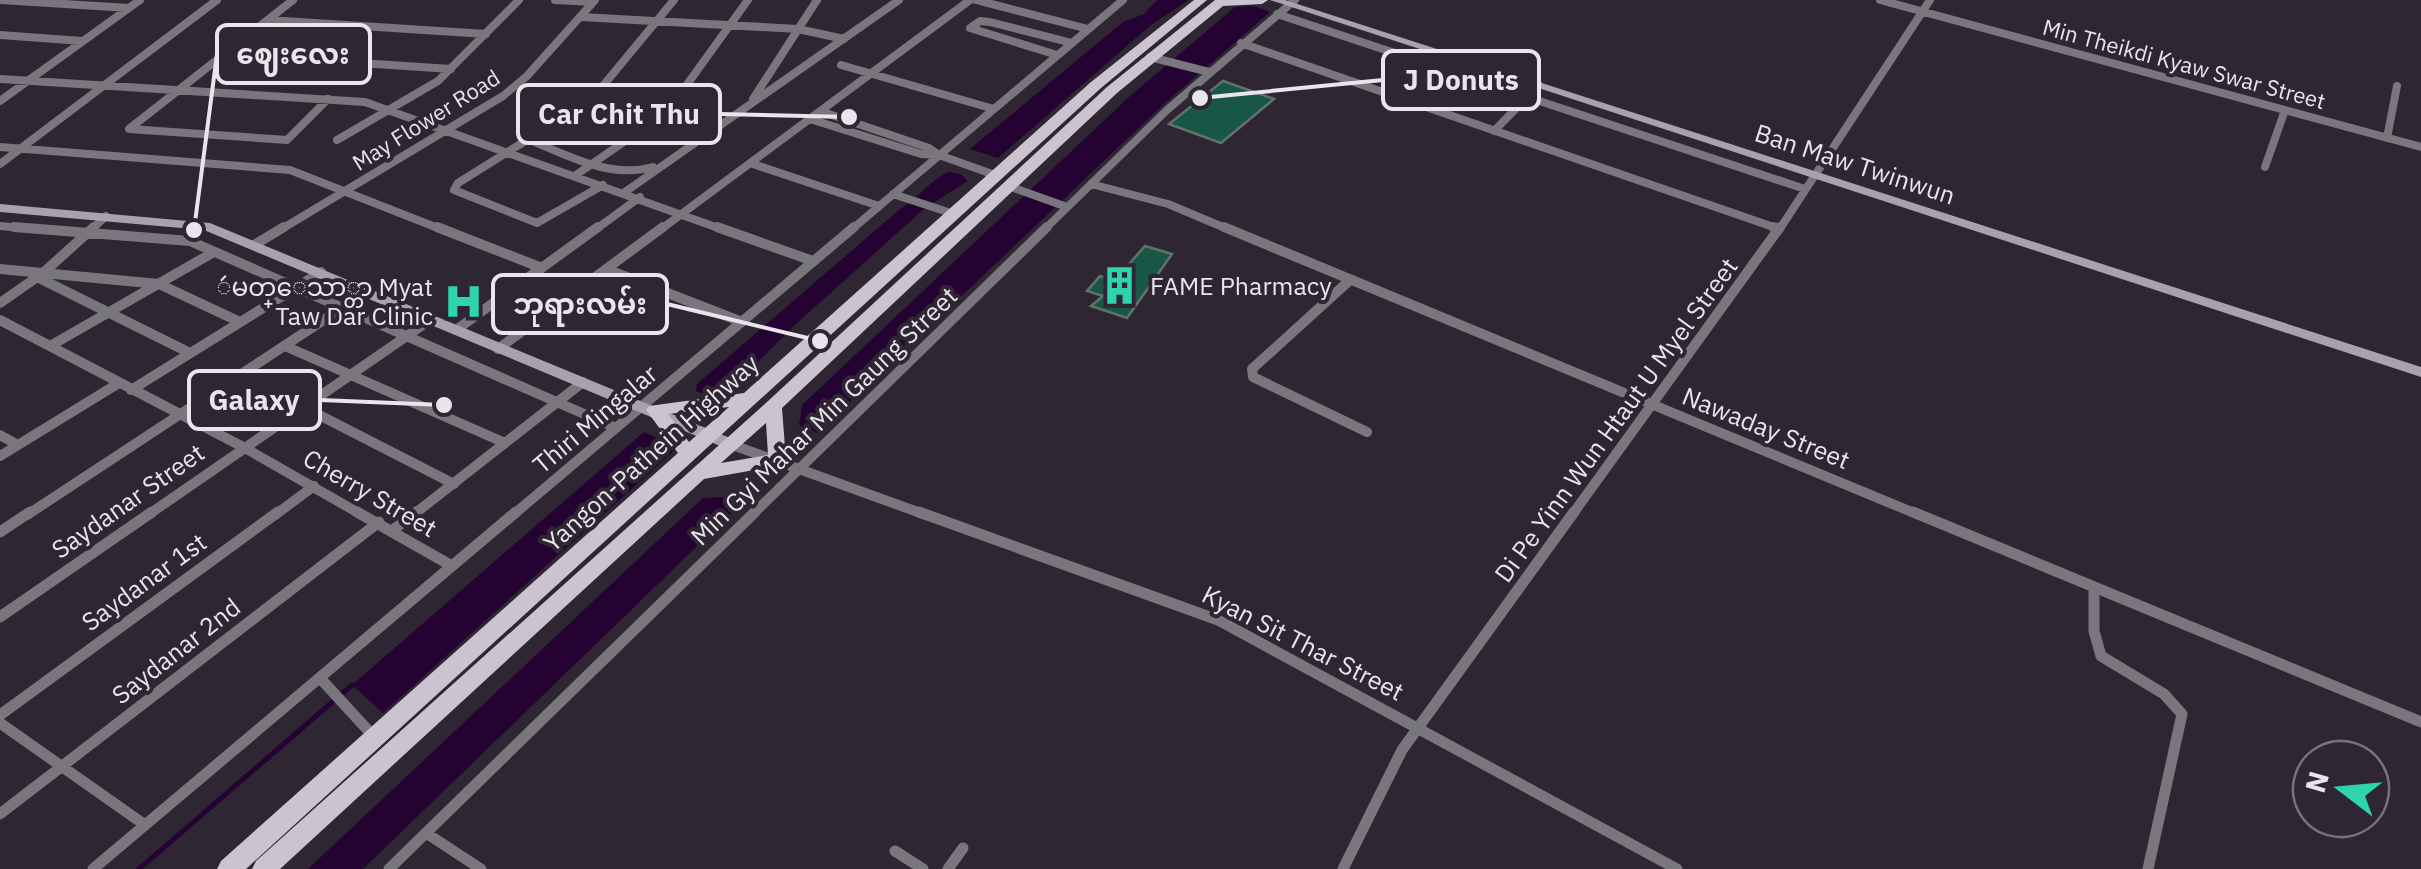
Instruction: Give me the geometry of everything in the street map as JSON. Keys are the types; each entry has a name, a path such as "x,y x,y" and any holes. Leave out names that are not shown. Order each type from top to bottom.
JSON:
{"main road":[{"name":"Yangon-Pathein Highway","path":"229,869 721,440 773,406 1096,85 1201,0"},
{"path":"1221,1 1262,0"},
{"name":"Yangon-Pathein Highway","path":"721,440 754,398 954,214 1002,181 1221,1"},
{"path":"649,408 754,398"},
{"path":"649,408 692,465 776,460 773,406"},
{"name":"Yangon-Pathein Highway","path":"264,869 692,465"}],"street":[{"path":"0,0 129,8"},
{"path":"0,101 140,0"},
{"path":"0,164 217,0"},
{"path":"293,0 129,129 286,140 328,99"},
{"path":"336,140 451,69 519,0"},
{"path":"555,0 594,1"},
{"path":"603,184 537,223 454,190 602,87 674,0"},
{"path":"576,175 641,130 678,97 748,0"},
{"path":"750,104 817,0"},
{"path":"625,192 899,0"},
{"path":"498,349 973,0 1088,29"},
{"name":"Thiri Mingalar","path":"93,869 616,428 649,408 742,322 1123,0"},
{"name":"Min Theikdi Kyaw Swar Street","path":"1880,0 2421,147"},
{"name":"Di Pe Yinn Wun Htaut U Myel Street","path":"1344,869 1402,750 1418,726 1778,229 1930,0"},
{"name":"May Flower Road","path":"254,245 503,96 527,76 594,1"},
{"path":"1284,5 1527,97 1804,189"},
{"name":"Min Gyi Mahar Min Gaung Street","path":"389,869 1064,206 1207,71 1284,5"},
{"name":"Ban Maw Twinwun","path":"1284,5 2421,372"},
{"path":"581,16 798,29 844,39"},
{"path":"267,20 486,34"},
{"path":"1058,56 970,28 980,20 1072,43"},
{"path":"0,36 82,41"},
{"path":"1241,44 1778,229"},
{"path":"225,54 451,69"},
{"path":"1150,57 1207,71"},
{"path":"842,64 994,109"},
{"path":"0,78 365,102 813,261"},
{"path":"1494,131 1539,85"},
{"path":"2387,138 2397,86"},
{"path":"2265,167 2284,110"},
{"path":"820,111 929,148 1064,206"},
{"path":"810,118 922,154 940,155"},
{"path":"868,138 876,130"},
{"path":"530,140 592,163 638,173 674,158"},
{"path":"0,147 290,170 542,268"},
{"path":"750,163 879,206"},
{"name":"Nawaday Street","path":"1091,184 1168,204 2421,722"},
{"path":"893,194 954,214"},
{"path":"456,330 640,198"},
{"path":"0,208 206,226 721,440"},
{"path":"0,303 40,275 106,216"},
{"path":"0,226 190,242 616,428"},
{"path":"50,346 214,252"},
{"path":"0,269 160,284 240,322"},
{"path":"606,269 742,322"},
{"path":"130,390 321,272"},
{"path":"40,275 190,353"},
{"path":"1350,280 1252,369 1253,378 1367,432"},
{"path":"0,532 366,292"},
{"name":"Cherry Street","path":"0,320 245,448 452,566"},
{"name":"Saydanar Street","path":"0,616 430,320"},
{"path":"285,346 506,443"},
{"path":"241,375 454,484"},
{"path":"393,530 583,382"},
{"path":"0,456 119,383"},
{"path":"0,435 18,445"},
{"name":"Kyan Sit Thar Street","path":"721,440 1218,620 1677,869"},
{"name":"Saydanar 1st","path":"0,719 314,486"},
{"name":"Saydanar 2nd","path":"0,814 379,522"},
{"path":"2094,588 2096,645 2103,658 2172,699 2182,714 2148,869"},
{"path":"320,678 376,739"},
{"path":"0,719 145,825"},
{"path":"426,833 481,869"},
{"path":"948,869 963,848"},
{"path":"895,851 923,869"}],"shaded area":[{"path":"1157,0 1189,0 1151,25 998,158 970,149 1123,22 1144,14"},
{"path":"1254,6 1270,12 1164,104 817,433 799,425 802,405 1130,96 1235,7"},
{"path":"948,172 961,174 968,181 925,208 796,324 732,388 706,395 696,391 697,384"},
{"path":"644,432 678,447 383,713 352,685"},
{"path":"749,496 363,869 308,869 703,498"}],"building":[{"path":"1223,81 1274,99 1221,143 1169,124"},
{"name":"FAME Pharmacy","path":"1145,246 1172,254 1127,318 1091,306 1103,296 1087,291 1100,276 1114,281"}],"waterway":[{"path":"139,869 352,685"}],"place":[{"name":"J Donuts","path":"1200,98"},
{"name":"Car Chit Thu","path":"849,117"},
{"name":"ဈေးလေး","path":"194,230"},
{"name":"FAME Pharmacy","path":"1120,286"},
{"name":"ဴမတ္ေသာ္တာ Myat Taw Dar Clinic","path":"463,301"},
{"name":"ဘုရားလမ်း","path":"820,341"},
{"name":"Galaxy","path":"444,405"}]}
